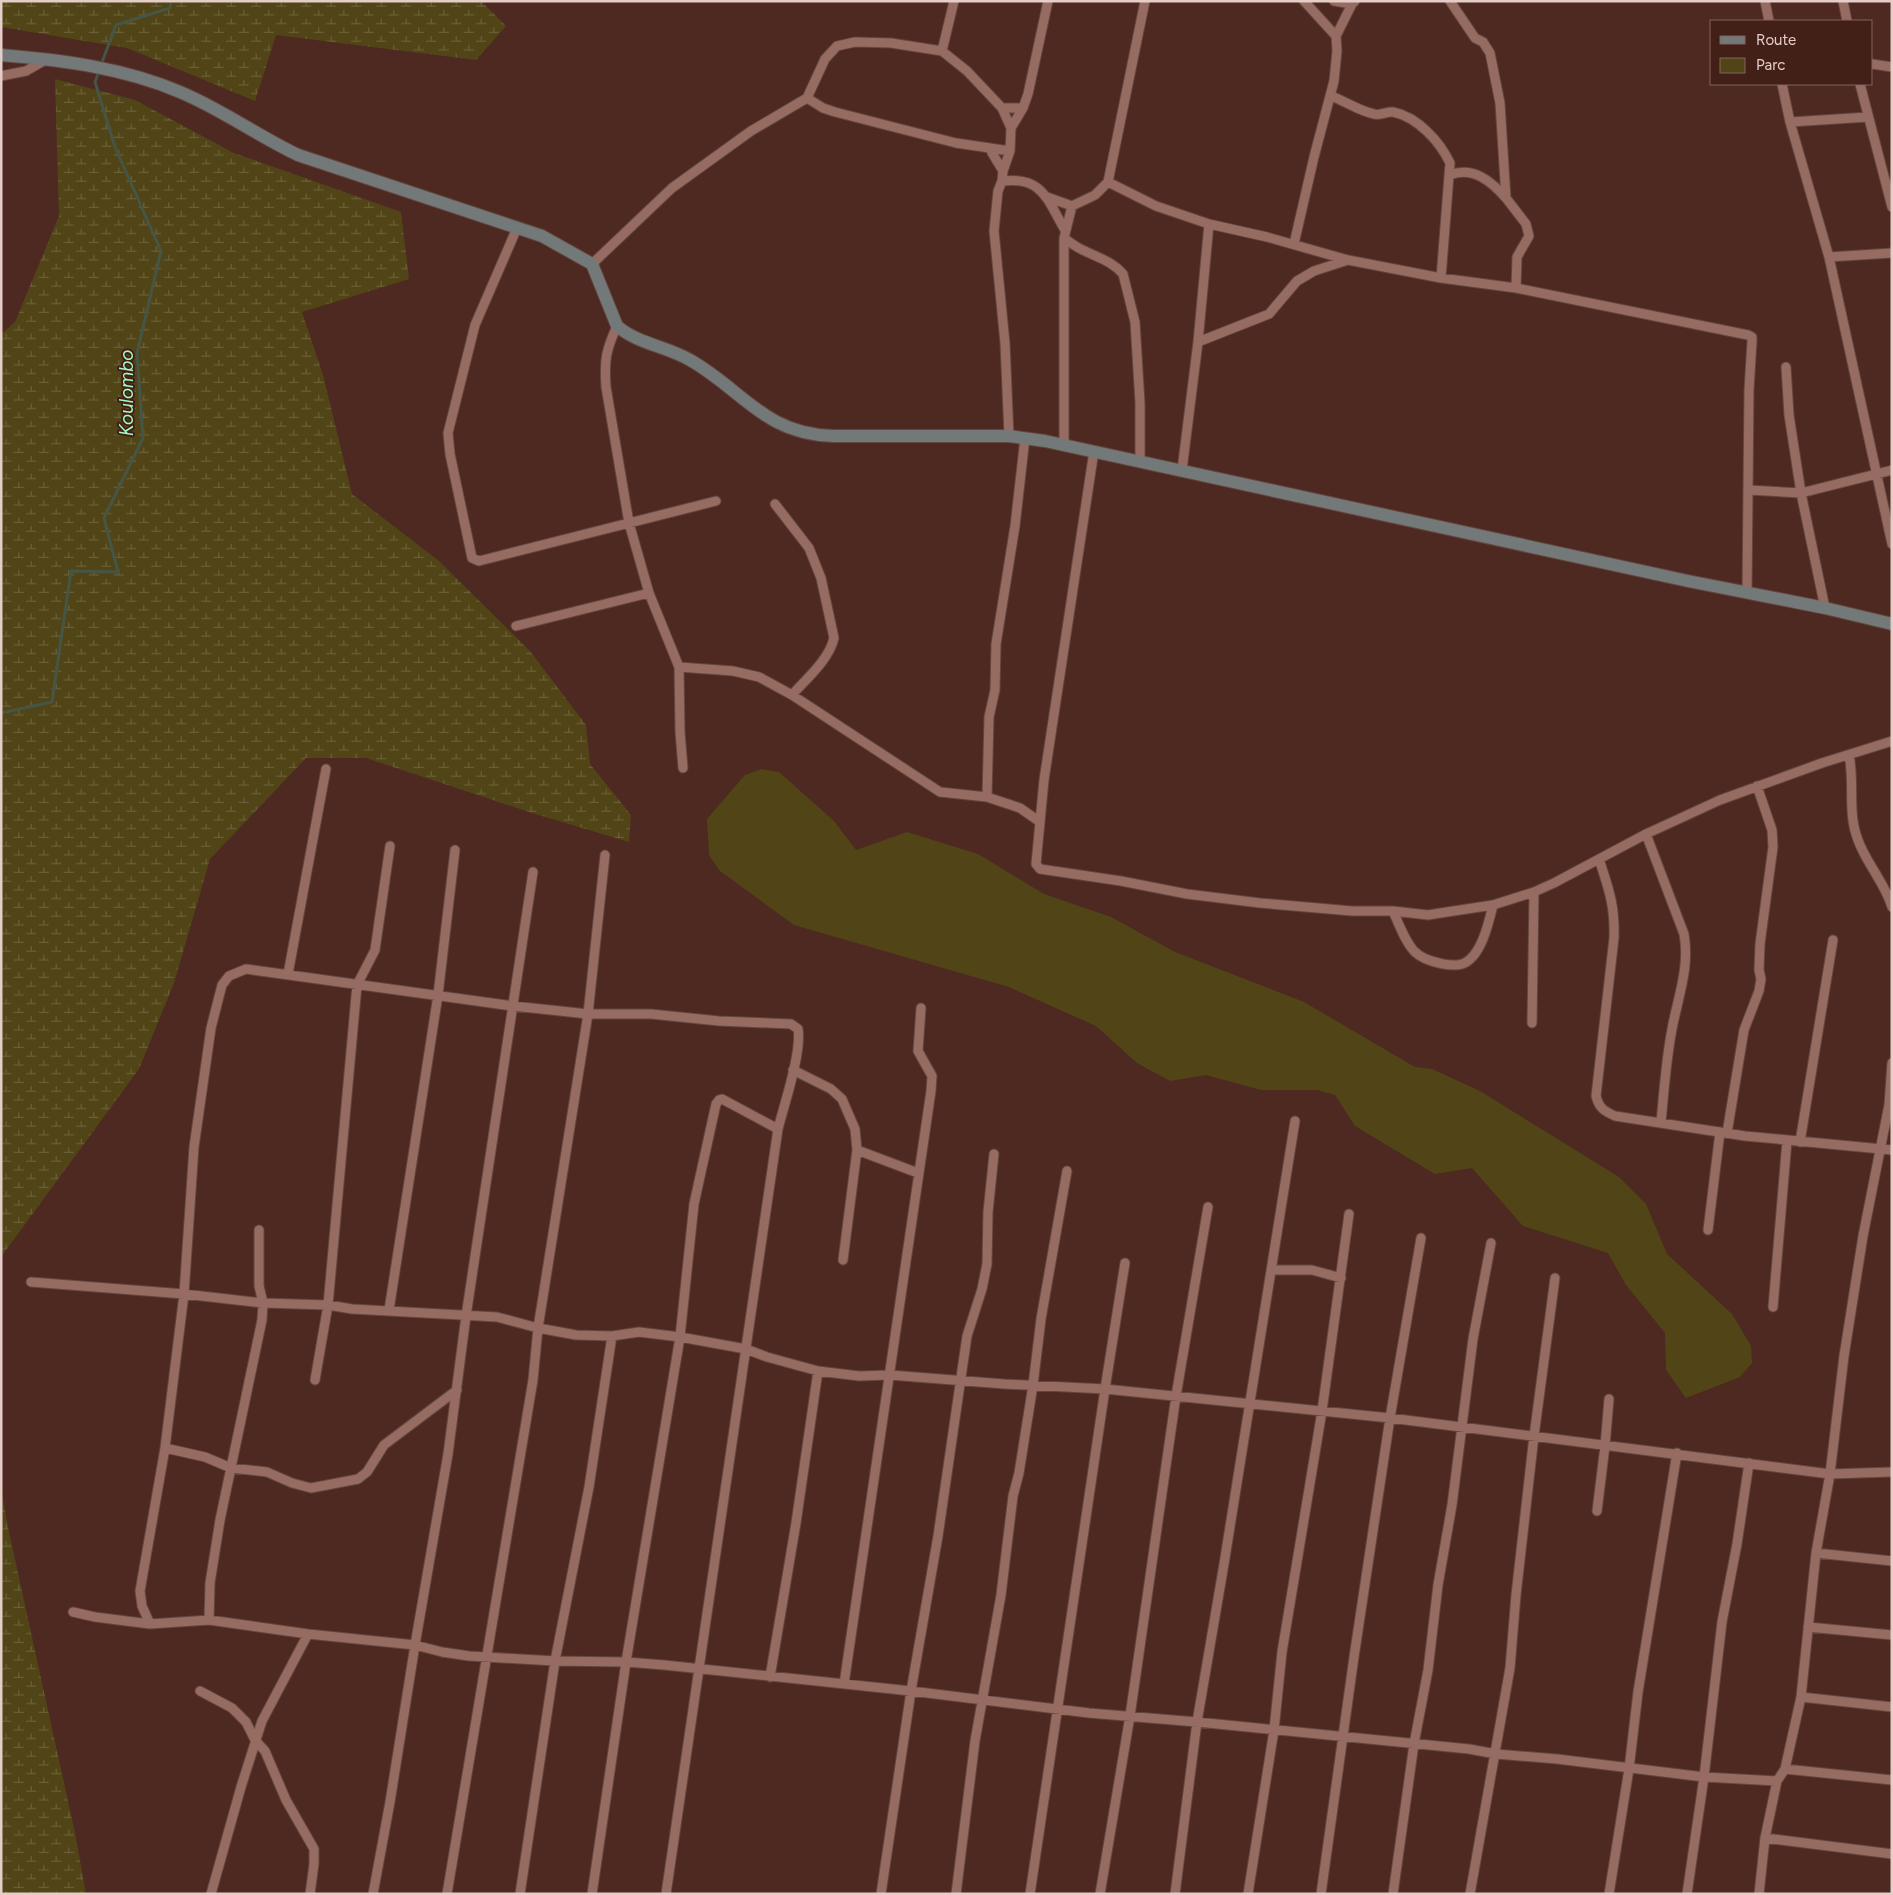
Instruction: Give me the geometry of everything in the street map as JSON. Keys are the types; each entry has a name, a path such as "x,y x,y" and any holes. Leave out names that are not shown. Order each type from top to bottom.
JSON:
{"street":[{"path":"942,51 954,1"},
{"path":"1011,128 1023,108 1028,94 1048,1"},
{"path":"1002,181 1027,181 1047,197 1072,206 1095,195 1108,182 1145,1"},
{"path":"1304,1 1336,36"},
{"path":"1294,244 1331,96 1337,51 1336,36 1354,3 1334,1"},
{"path":"1450,1 1475,38 1483,42 1490,53 1500,103 1506,198"},
{"path":"1765,1 1769,20"},
{"path":"1843,1 1847,20"},
{"path":"592,264 672,188 751,131 807,98 825,59 837,46 855,42 891,44 942,51 967,70 1002,108 1011,128 1010,151 1002,171 994,231 1005,343 1009,436"},
{"path":"1,55 63,60 115,71 180,92 298,155 560,244 592,264 617,326 624,332 692,360 776,422 804,434 833,436 1009,436 1025,438 1094,451 1892,624"},
{"path":"1,76 26,71 48,59"},
{"path":"1873,64 1892,67"},
{"path":"1782,85 1790,122 1829,257 1892,544"},
{"path":"1860,85 1889,187 1892,206"},
{"path":"1331,96 1376,115 1391,112 1401,114 1418,124 1446,153 1450,163 1450,175 1441,278"},
{"path":"807,98 823,108 835,112 956,144 1010,151"},
{"path":"1002,108 1023,108"},
{"path":"1790,122 1868,117"},
{"path":"989,148 1002,171"},
{"path":"1450,175 1458,172 1476,174 1484,178 1506,198 1526,224 1530,236 1517,257 1516,288"},
{"path":"1108,182 1156,206 1208,224 1294,244 1348,260 1441,278 1516,288 1748,335 1752,338 1749,390 1748,593"},
{"path":"1047,197 1064,234 1084,251 1108,262 1118,268 1123,274 1135,322 1140,403 1140,461"},
{"path":"1064,445 1064,234 1072,206"},
{"path":"1182,470 1198,342 1208,224"},
{"path":"517,228 475,325 448,433 472,558 479,561 716,501"},
{"path":"1829,257 1892,253"},
{"path":"1198,342 1269,314 1297,281 1321,268 1348,260"},
{"path":"617,326 607,348 604,365 606,387 629,523 649,593 680,667 680,732 683,768"},
{"path":"1786,367 1789,415 1801,493 1825,608"},
{"path":"987,797 989,717 995,690 996,644 1015,526 1025,438"},
{"path":"1094,451 1044,780 1036,864 1040,869 1226,899 1352,911 1393,911 1428,915 1492,904 1534,892 1646,834 1720,800 1892,741"},
{"path":"1749,490 1801,493 1892,470"},
{"path":"775,504 809,548 821,578 834,638 832,645 819,664 792,695"},
{"path":"516,626 649,593"},
{"path":"680,667 733,670 759,677 792,695 940,792 987,797 1020,808 1040,822"},
{"path":"1849,755 1852,772 1851,817 1858,841 1892,906"},
{"path":"288,974 326,769"},
{"path":"1708,1230 1744,1030 1759,991 1761,979 1759,970 1760,944 1773,847 1772,830 1757,786"},
{"path":"1646,834 1684,934 1686,948 1681,993 1672,1030 1661,1122"},
{"path":"315,1380 328,1305 357,985 375,950 390,846"},
{"path":"389,1310 438,995 455,850"},
{"path":"447,1894 532,1380 538,1328 588,1014 605,856"},
{"path":"1599,859 1612,898 1614,915 1614,938 1596,1096 1598,1104 1603,1110 1614,1116 1724,1133 1787,1141 1892,1150"},
{"path":"373,1894 448,1454 466,1316 533,872"},
{"path":"1532,1023 1534,892"},
{"path":"1393,911 1414,952 1424,958 1452,965 1462,964 1471,958 1486,931 1492,904"},
{"path":"1800,1142 1833,940"},
{"path":"150,1624 142,1606 140,1591 165,1448 184,1294 194,1147 211,1028 222,985 229,976 246,969 513,1006 588,1014 651,1014 719,1021 791,1024 798,1029 799,1036 793,1070 778,1129 666,1894"},
{"path":"844,1684 932,1076 918,1051 921,1008"},
{"path":"1759,1894 1765,1838 1777,1781 1785,1769 1800,1697 1816,1553 1830,1474 1844,1356 1855,1282 1889,1106 1892,1063"},
{"path":"793,1070 831,1089 842,1099 856,1129 856,1150 843,1260"},
{"path":"592,1894 626,1662 680,1337 694,1204 716,1104 722,1099 778,1129"},
{"path":"1175,1894 1197,1722 1295,1121"},
{"path":"1773,1307 1787,1141"},
{"path":"856,1150 918,1173"},
{"path":"882,1894 911,1691 938,1536 967,1336 982,1289 987,1264 988,1212 994,1154"},
{"path":"956,1894 972,1764 1001,1594 1013,1496 1019,1473 1041,1319 1067,1171"},
{"path":"1100,1894 1130,1716 1176,1396 1208,1207"},
{"path":"1248,1894 1274,1730 1282,1652 1322,1411 1349,1214"},
{"path":"210,1620 210,1583 248,1378 262,1320 263,1303 259,1286 259,1230"},
{"path":"1321,1894 1390,1418 1421,1238"},
{"path":"1393,1894 1414,1744 1428,1670 1438,1585 1452,1505 1473,1339 1490,1243"},
{"path":"1030,1894 1105,1389 1126,1263"},
{"path":"1270,1270 1312,1270 1341,1278"},
{"path":"1470,1894 1510,1668 1516,1595 1534,1436 1555,1278"},
{"path":"31,1282 184,1294 263,1303 328,1305 352,1309 497,1317 538,1328 576,1335 612,1336 639,1332 680,1337 746,1349 818,1371 859,1376 890,1375 1004,1384 1105,1389 1390,1418 1605,1446 1677,1453 1830,1474 1892,1472"},
{"path":"520,1894 555,1661 588,1487 612,1336"},
{"path":"770,1677 796,1523 818,1371"},
{"path":"165,1448 205,1457 231,1468 267,1472 292,1483 311,1488 358,1478 367,1472 384,1445 457,1390"},
{"path":"1596,1511 1609,1399"},
{"path":"1609,1894 1629,1768 1638,1692 1677,1453"},
{"path":"1687,1894 1704,1777 1722,1622 1737,1544 1749,1463"},
{"path":"1816,1553 1892,1561"},
{"path":"73,1612 95,1617 150,1624 210,1620 308,1634 415,1645 469,1656 555,1661 626,1662 911,1691 983,1701 1469,1749 1496,1754 1557,1759 1704,1777 1777,1781"},
{"path":"1808,1627 1892,1635"},
{"path":"211,1894 262,1721 308,1634"},
{"path":"200,1691 232,1708 246,1722 255,1740 265,1751 286,1800 314,1849 310,1894"},
{"path":"1800,1697 1892,1707"},
{"path":"1785,1769 1892,1780"},
{"path":"1765,1838 1892,1854"}],"green space":[{"path":"1,1 481,1 506,26 476,60 276,35 255,101 127,48 1,27"},
{"path":"55,79 135,100 234,153 401,212 409,279 302,312 323,375 352,494 439,561 530,651 586,725 590,764 631,815 629,842 532,813 366,758 306,758 210,859 174,983 139,1069 1,1257 1,334 15,322 59,216"},
{"path":"761,769 779,772 834,821 856,850 907,832 978,854 1044,894 1111,917 1175,952 1304,1002 1415,1067 1432,1069 1480,1091 1619,1177 1646,1204 1667,1254 1732,1314 1751,1346 1752,1363 1740,1377 1686,1398 1666,1370 1665,1333 1626,1285 1608,1253 1523,1226 1472,1168 1435,1174 1355,1126 1335,1095 1317,1090 1261,1090 1206,1075 1170,1081 1137,1063 1096,1026 1009,987 794,925 720,871 709,855 707,819 745,775"},
{"path":"1,1488 75,1833 86,1894 1,1894"}],"waterway":[{"name":"Koulombo","path":"101,65 116,25 170,8 171,1"},
{"name":"Koulombo","path":"1,713 52,702 71,571 118,572 104,518 143,438 137,353 161,251 115,147 95,82 99,71"}]}
